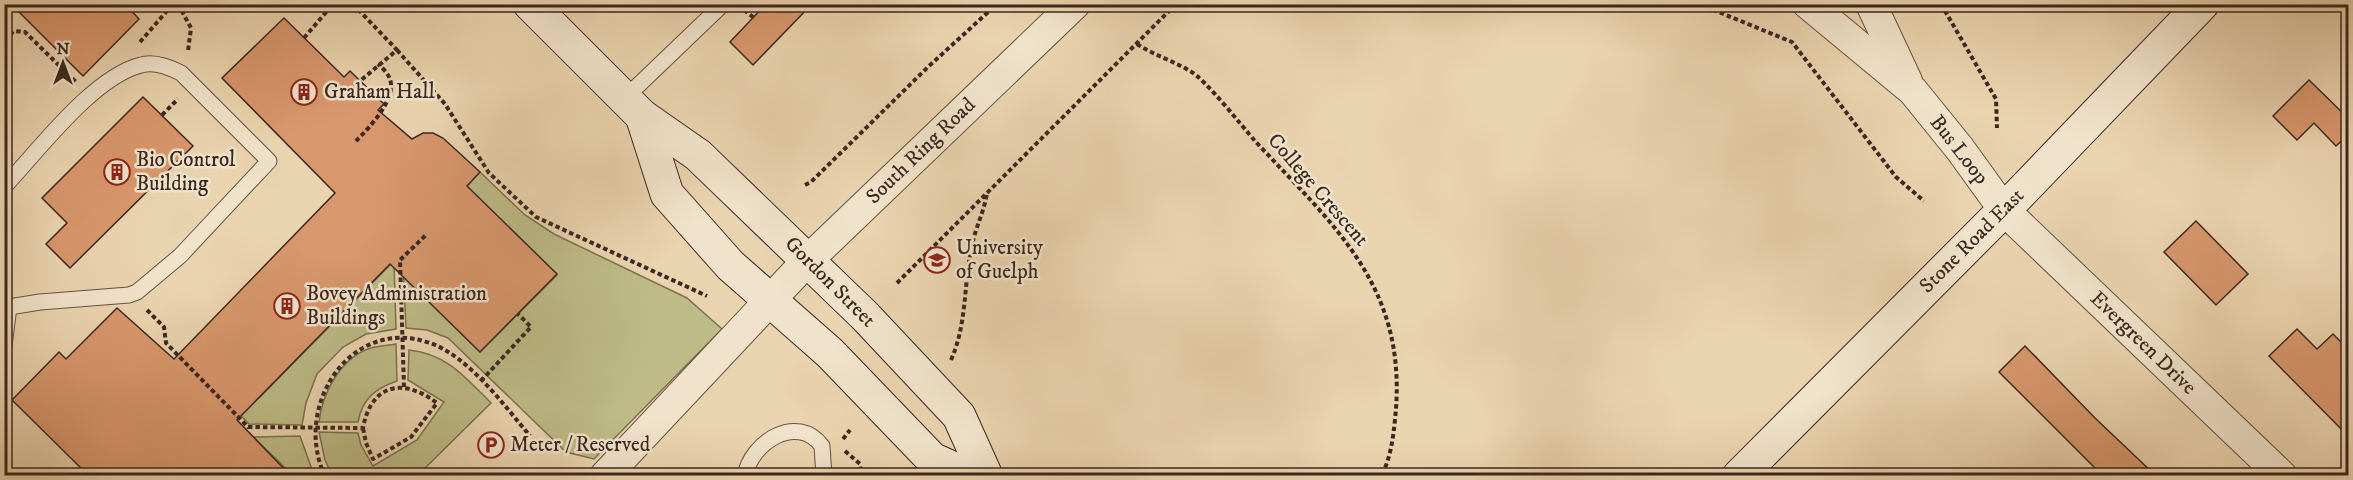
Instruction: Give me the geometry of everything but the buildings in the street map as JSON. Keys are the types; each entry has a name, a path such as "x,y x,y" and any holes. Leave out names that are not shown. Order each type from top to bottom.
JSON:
{"main road":[{"name":"Gordon Street","path":"530,4 634,107 698,154 865,316 959,416 986,476"},
{"name":"Stone Road East","path":"1739,476 2004,210 2202,4"},
{"name":"Gordon Street","path":"634,107 667,194 730,265 830,353 932,459 970,476"}],"street":[{"name":"South Ring Road","path":"605,476 807,261 1075,4"},
{"name":"Bus Loop","path":"1808,4 1912,91 1960,149 2004,210"},
{"name":"Bus Loop","path":"1870,4 1912,91"},
{"name":"Evergreen Drive","path":"2004,210 2282,476"}],"lane":[{"path":"634,107 723,4"},
{"path":"4,187 98,87 143,64 166,65 181,73 270,161 180,256 131,294 7,304 4,346"},
{"path":"745,476 749,462 760,446 779,435 794,431 809,434 822,446 824,476"}],"path":[{"path":"304,38 333,4"},
{"path":"353,4 446,104 489,173 536,217 707,296"},
{"path":"805,185 812,182 929,66 997,4"},
{"path":"897,283 1176,4"},
{"path":"1699,4 1792,42 1896,177 1924,201"},
{"path":"1941,4 1996,99 1997,128"},
{"path":"4,39 18,30 28,34 90,96"},
{"name":"College Crescent","path":"1137,44 1191,71 1336,228 1365,266 1389,325 1397,365 1394,427 1389,455 1382,476"},
{"path":"360,81 397,50"},
{"path":"356,141 383,110 389,96 391,84 389,75 378,64"},
{"path":"951,360 962,328 973,240 987,191"},
{"path":"404,387 400,260 426,236"},
{"path":"131,294 164,327 166,343 248,427 363,428"},
{"path":"481,381 531,327 518,314"},
{"path":"325,476 316,449 316,428 324,389 335,370 360,350 375,342 403,338 432,343 445,350 481,381 530,436"},
{"path":"404,387 419,391 437,403 411,437 373,459 363,428 366,411 377,396 389,388 404,387"},
{"path":"850,430 838,444 860,464 862,476"}],"shaded area":[{"path":"480,172 525,215 554,234 687,298 722,329 594,459 566,452 448,338 427,330 406,328 403,264 443,251 411,284 480,352 557,275 437,219"},
{"path":"394,261 396,329 366,334 343,347 317,374 306,403 302,425 249,424 215,390 259,398"},
{"path":"396,344 397,381 376,391 371,396 363,407 358,422 319,422 328,390 349,361 371,348"},
{"path":"409,350 434,356 455,368 491,403 418,475 332,475 325,460 319,432 358,433 361,445 373,466 417,440 444,402 408,380"},
{"path":"300,436 314,475 293,475 253,437"}],"place":[{"name":"Graham Hall","path":"304,92"},
{"name":"Bio Control Building","path":"117,172"},
{"name":"University of Guelph","path":"937,260"},
{"name":"Bovey Administration Buildings","path":"287,306"},
{"name":"Meter / Reserved","path":"491,445"}]}
